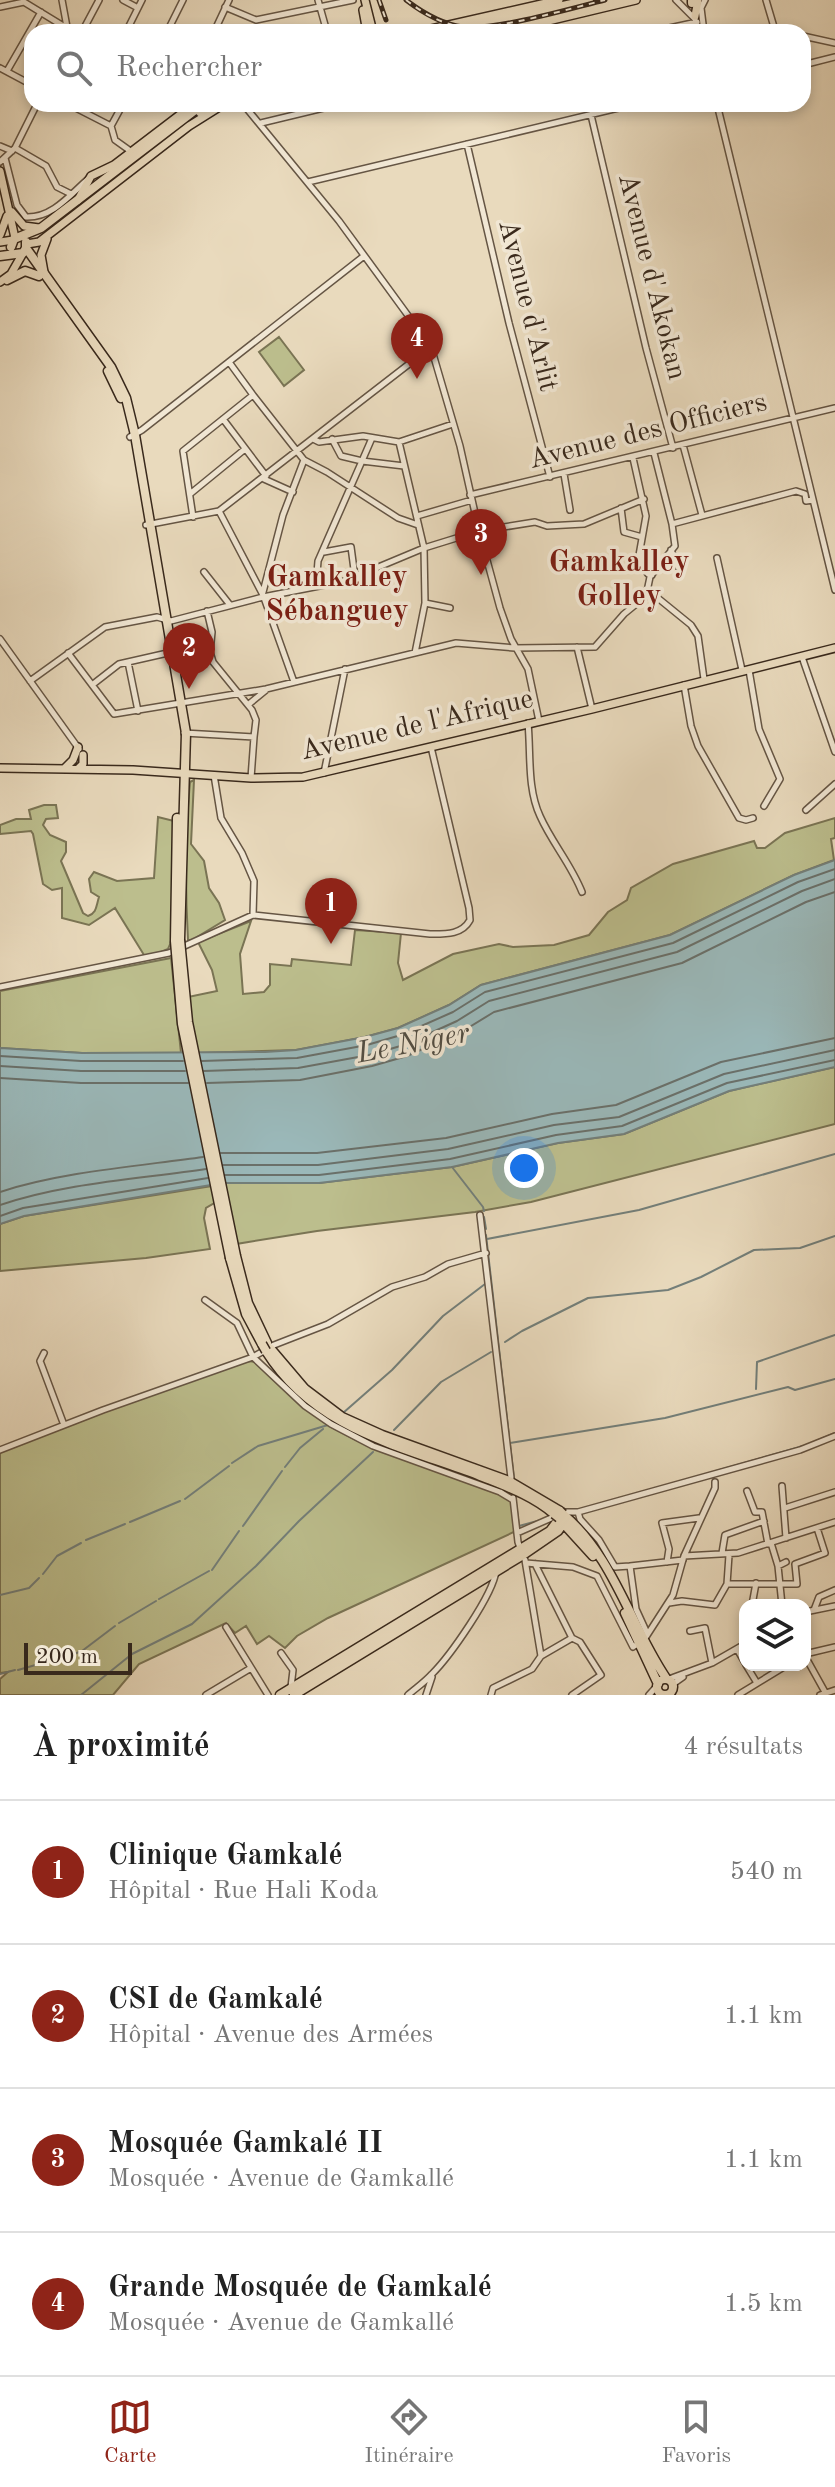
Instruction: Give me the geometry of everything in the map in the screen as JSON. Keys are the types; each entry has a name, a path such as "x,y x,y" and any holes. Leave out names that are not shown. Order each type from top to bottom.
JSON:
{"highway":[{"path":"482,24 589,0"},
{"path":"514,24 620,0"},
{"path":"18,245 74,198 192,112"},
{"path":"0,248 18,245 53,228 202,112"},
{"path":"18,245 107,369 122,401 133,436 184,733 177,913 182,1024 246,1314 288,1380 338,1417 380,1438 511,1488 583,1534 613,1577 663,1689"},
{"path":"2,280 25,271 42,275"},
{"path":"560,1518 604,1573 643,1639"},
{"path":"474,1581 523,1556 554,1528 560,1518"},
{"path":"280,1695 294,1693 456,1591 523,1556"}],"main road":[{"path":"363,0 369,24"},
{"path":"453,24 559,0"},
{"path":"536,24 636,0"},
{"path":"693,1 696,20"},
{"path":"74,198 91,176 114,165 182,112"},
{"path":"42,275 41,255 53,228 210,112"},
{"path":"0,171 18,245 11,267 2,280"},
{"path":"10,211 24,226 41,228"},
{"path":"0,235 10,211"},
{"path":"18,245 37,247 47,239"},
{"name":"Avenue de l'Afrique","path":"0,768 93,769 251,778 288,778 324,773 835,648"},
{"path":"64,769 73,760 78,747"},
{"path":"78,769 83,764 83,755"}],"street":[{"path":"62,0 68,24"},
{"path":"86,24 99,0"},
{"path":"123,0 138,8"},
{"path":"130,24 142,0"},
{"path":"171,24 183,0"},
{"path":"218,24 229,0"},
{"path":"225,7 256,20 319,4 353,0"},
{"path":"676,0 698,24"},
{"path":"701,24 701,8 705,0"},
{"path":"766,0 773,24"},
{"path":"0,7 24,1 60,24"},
{"path":"319,4 325,24"},
{"path":"34,24 41,12"},
{"path":"681,24 696,20"},
{"path":"811,38 835,43"},
{"path":"7,71 24,42"},
{"path":"811,63 835,57"},
{"path":"0,68 24,81"},
{"path":"0,146 14,150 46,166 57,187 74,198 40,217 23,216 17,205 2,160 14,150 33,112"},
{"path":"89,112 111,126 115,140 129,150"},
{"path":"111,126 119,112"},
{"path":"251,112 308,182 431,347 500,608 515,648 528,669 539,721"},
{"path":"261,123 307,112"},
{"path":"308,182 603,112"},
{"path":"719,112 835,590"},
{"name":"Avenue d'Akokan","path":"591,115 673,448"},
{"name":"Avenue d'Arlit","path":"467,144 509,323 550,477"},
{"path":"133,436 364,256"},
{"path":"148,525 219,511 431,347"},
{"path":"229,362 304,460 398,518 418,525"},
{"path":"193,517 183,451 253,395"},
{"name":"Avenue des Officiers","path":"417,516 471,497 835,408"},
{"path":"223,419 265,477 293,492"},
{"path":"313,439 317,442 363,436 399,442 453,424"},
{"path":"316,586 316,570 372,438"},
{"path":"332,439 341,456 404,466"},
{"path":"399,442 424,548 425,603 415,653"},
{"path":"683,445 702,515"},
{"path":"190,494 245,449"},
{"path":"68,653 112,714 266,689 456,643 515,648 588,648 599,645 624,614 646,596 648,582 676,542 654,453"},
{"path":"633,458 646,516 638,561 652,575"},
{"path":"263,596 283,515 304,460"},
{"path":"564,474 570,510"},
{"path":"672,524 798,490 805,494 806,501 813,500"},
{"path":"30,681 105,627 207,611 355,577 424,548 479,531 535,522 549,526 584,524 644,499"},
{"path":"621,508 624,532 642,537"},
{"path":"219,511 263,596 294,682"},
{"path":"323,552 351,547 355,577"},
{"path":"671,550 678,567"},
{"path":"717,558 759,729 780,779 764,806"},
{"path":"204,572 230,605"},
{"path":"646,596 659,599 691,625 698,636 704,679"},
{"path":"425,603 450,608"},
{"path":"207,611 212,632 210,652 213,662 249,704 255,719 251,778"},
{"path":"0,639 93,769"},
{"path":"577,647 592,709"},
{"path":"92,685 117,666 171,653"},
{"path":"802,656 835,752"},
{"path":"128,662 138,711"},
{"path":"324,773 345,669"},
{"path":"684,684 691,726 710,770 739,818 753,818"},
{"path":"249,704 266,689"},
{"path":"528,723 532,793 536,807 573,869 582,892"},
{"path":"184,733 254,737"},
{"path":"0,987 162,955 253,915 441,934 462,930 470,920 469,908 431,747"},
{"path":"214,775 221,818 254,881 253,915"},
{"path":"806,810 835,784"},
{"path":"241,918 252,901"},
{"path":"480,1215 511,1478"},
{"path":"0,1450 253,1357 274,1345 328,1324 392,1287 425,1277 448,1264 486,1253"},
{"path":"205,1300 237,1323 253,1357 305,1406 349,1435 513,1497 541,1656"},
{"path":"44,1353 40,1361 64,1425"},
{"path":"517,1533 565,1512 578,1512 800,1450 835,1436"},
{"path":"523,1556 535,1563 573,1567 597,1576 633,1647 643,1639 668,1603 715,1482"},
{"path":"782,1486 786,1538"},
{"path":"747,1491 755,1512 762,1512 778,1566 781,1599"},
{"path":"785,1508 835,1492"},
{"path":"578,1512 615,1567 726,1554 770,1544 835,1522"},
{"path":"667,1562 669,1549 662,1523 700,1518"},
{"path":"668,1603 682,1601 715,1605 727,1584 725,1535 764,1521"},
{"path":"727,1584 797,1584 795,1564 825,1553 817,1528"},
{"path":"778,1566 786,1562"},
{"path":"535,1563 572,1638 580,1642 601,1675 572,1695"},
{"path":"630,1566 643,1639"},
{"path":"426,1695 433,1674 488,1593 496,1571"},
{"path":"753,1599 756,1583"},
{"path":"814,1610 819,1597 835,1590"},
{"path":"811,1611 835,1606"},
{"path":"226,1627 268,1695"},
{"path":"690,1631 705,1628 712,1663"},
{"path":"491,1695 493,1688 532,1669 541,1656 572,1638"},
{"path":"811,1653 835,1647"},
{"path":"663,1689 737,1649 739,1652"},
{"path":"281,1653 293,1670 294,1693"},
{"path":"206,1695 251,1668"},
{"path":"811,1668 822,1693 835,1690"},
{"path":"750,1671 757,1683"},
{"path":"738,1695 777,1671"},
{"path":"408,1695 433,1674"}],"green space":[{"path":"279,337 304,370 284,386 259,352"},
{"path":"194,780 191,844 204,861 209,888 225,920 188,940 186,841 190,782"},
{"path":"56,805 58,818 46,819 43,825 50,835 66,842 66,852 61,861 83,913 88,916 95,911 99,897 91,892 89,879 94,872 117,881 154,878 158,817 174,821 172,940 168,949 149,957 144,955 115,908 89,925 62,918 62,888 52,890 43,884 31,831 0,834 0,825 16,819 31,819 29,810"},
{"path":"835,818 835,838 831,839 834,860 794,875 670,935 481,985 449,1005 398,1028 365,1037 296,1050 197,1053 188,997 217,991 212,970 198,942 251,921 240,954 243,994 264,992 270,985 270,964 291,966 292,959 351,965 355,930 401,933 398,963 403,980 453,954 499,944 513,947 554,945 589,935 608,912 627,900 631,888 673,864 754,841 757,848 765,848 785,833"},
{"path":"171,958 181,1053 82,1053 0,1048 0,991"},
{"path":"835,1067 835,1124 531,1202 236,1244 223,1183 319,1183 452,1167 558,1143 624,1134 729,1091"},
{"path":"212,1186 216,1202 206,1208 204,1218 210,1249 0,1271 0,1224 24,1216"},
{"path":"248,1361 256,1362 305,1408 331,1427 358,1441 503,1495 511,1502 516,1531 328,1618 297,1636 285,1648 269,1636 257,1644 246,1626 235,1633 226,1623 139,1664 113,1695 0,1695 0,1679 8,1672 0,1673 0,1452 108,1409"}],"water":[{"name":"Le Niger","path":"835,860 835,1067 729,1091 624,1134 558,1143 452,1167 319,1183 223,1183 24,1216 0,1224 0,1048 82,1053 265,1052 296,1050 365,1037 398,1028 449,1005 481,985 670,935 794,875"}],"waterway":[{"path":"487,1239 639,1210 835,1154"},
{"path":"452,1167 484,1211"},
{"path":"484,1217 486,1229"},
{"path":"486,1235 509,1436"},
{"path":"505,1342 588,1298 668,1290 754,1250 800,1248 835,1236"},
{"path":"343,1413 392,1370 443,1316 485,1284"},
{"path":"756,1389 757,1362 835,1335"},
{"path":"394,1430 441,1382 491,1352"},
{"path":"510,1443 665,1418 788,1387 795,1390 835,1379"},
{"path":"232,1463 258,1446 328,1425"},
{"path":"285,1467 300,1448 323,1429"},
{"path":"816,1441 835,1433"},
{"path":"510,1443 514,1479"},
{"path":"716,1471 803,1446"},
{"path":"81,1695 132,1654 192,1624 373,1452"},
{"path":"185,1499 229,1466"},
{"path":"243,1526 282,1471"},
{"path":"515,1496 519,1526 541,1520"},
{"path":"130,1522 180,1501"},
{"path":"86,1540 125,1524"},
{"path":"212,1570 239,1531"},
{"path":"43,1574 57,1556 81,1543"},
{"path":"159,1599 209,1571"},
{"path":"0,1595 29,1588 39,1578"},
{"path":"119,1623 156,1601"},
{"path":"71,1655 82,1651 115,1626"},
{"path":"18,1670 67,1656"},
{"path":"0,1674 15,1670"}],"railway":[{"path":"379,0 386,20"},
{"path":"406,0 449,24"},
{"path":"504,24 605,0"}],"place":[{"name":"Grande Mosquée de Gamkalé","path":"417,379"},
{"name":"Mosquée Gamkalé II","path":"481,575"},
{"name":"CSI de Gamkalé","path":"189,689"},
{"name":"Clinique Gamkalé","path":"331,944"}],"district":[{"name":"Gamkalley Golley","path":"619,580"},
{"name":"Gamkalley Sébanguey","path":"337,595"}]}
